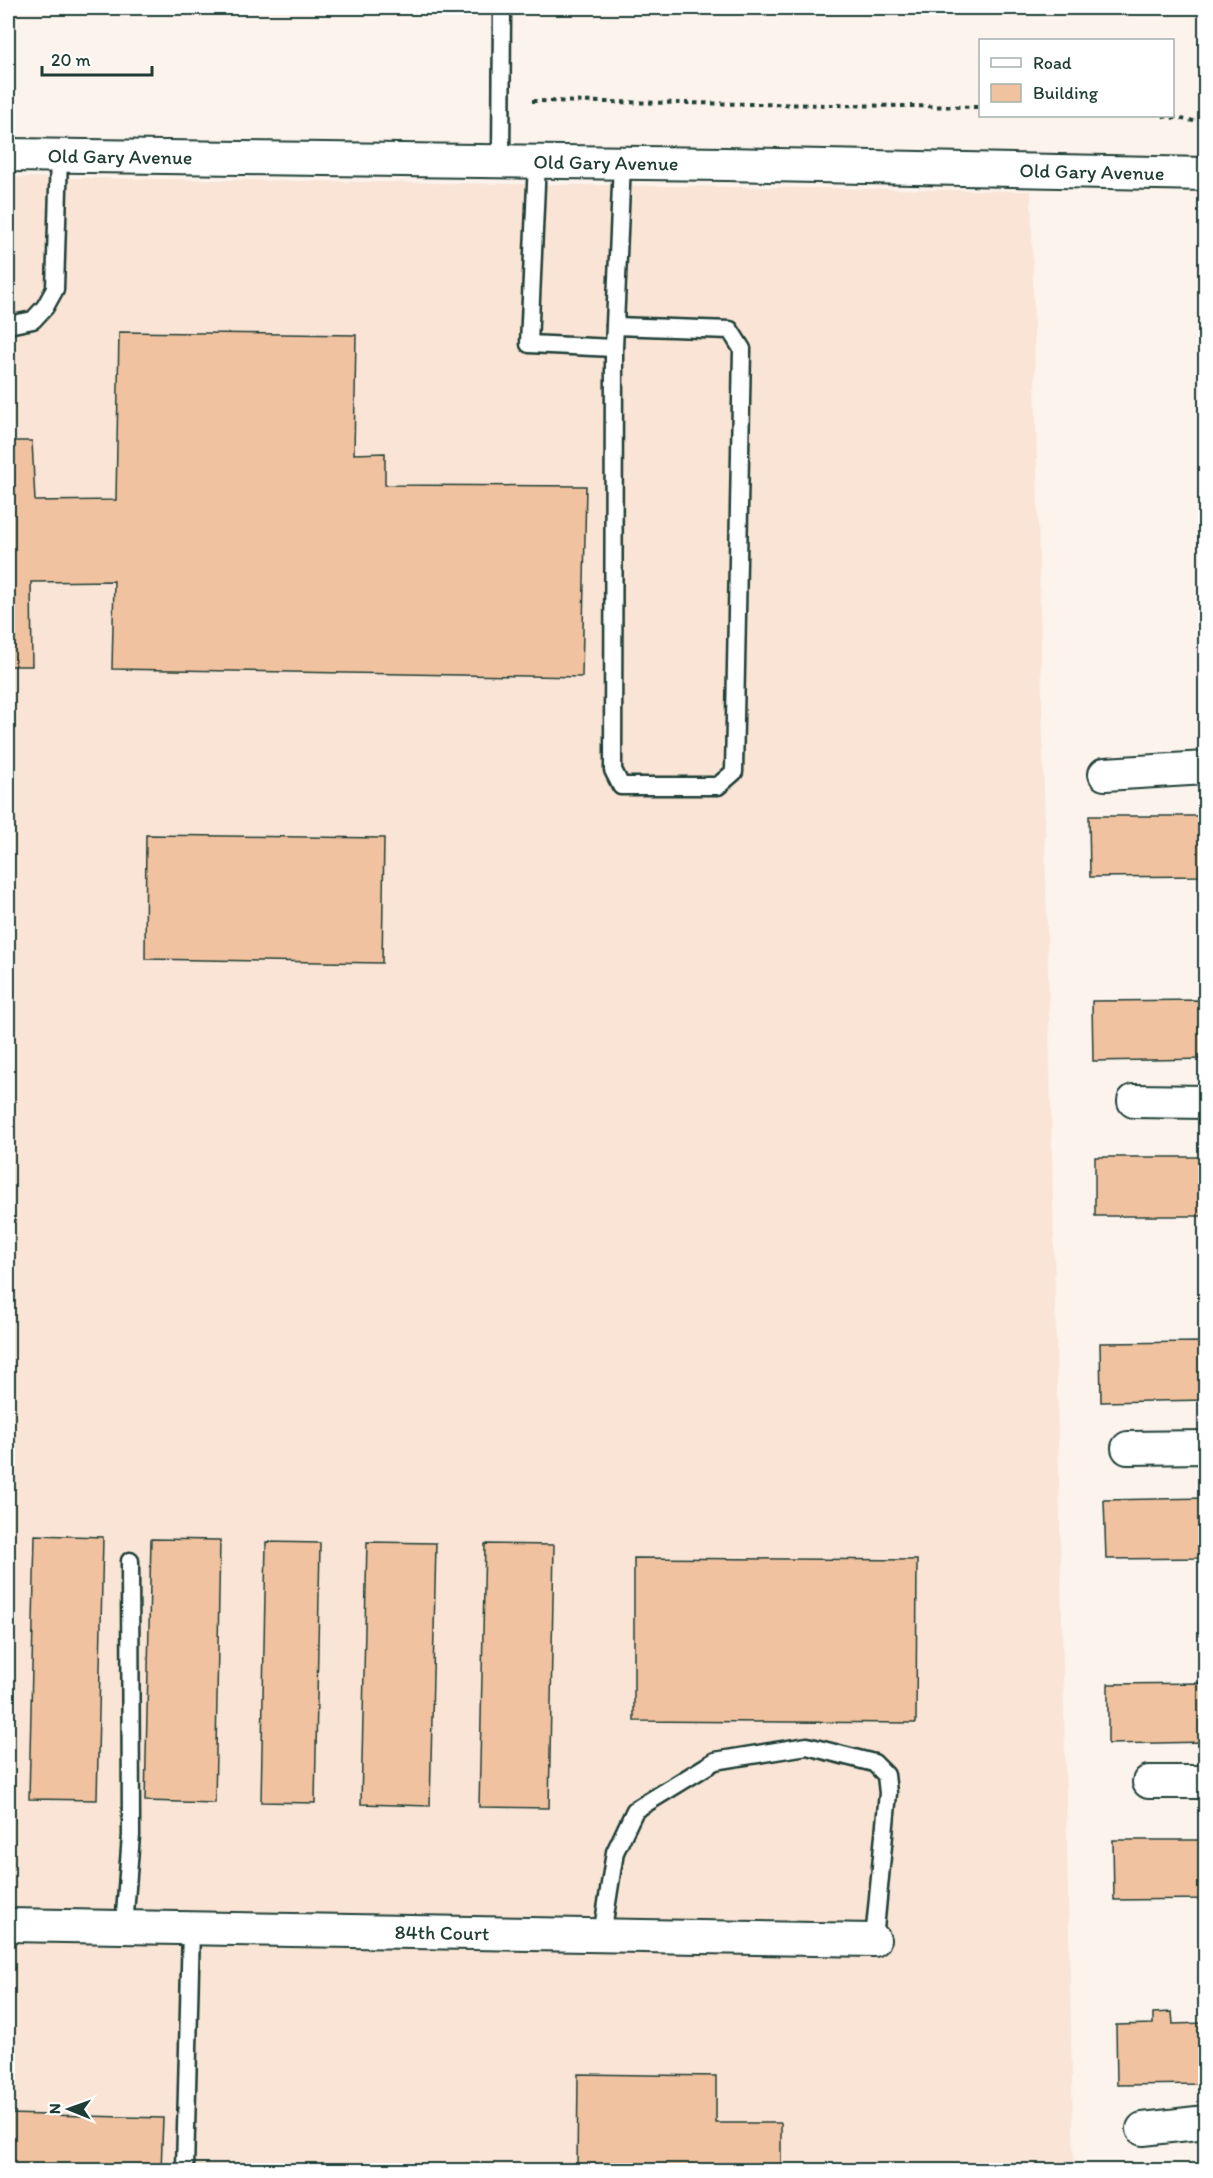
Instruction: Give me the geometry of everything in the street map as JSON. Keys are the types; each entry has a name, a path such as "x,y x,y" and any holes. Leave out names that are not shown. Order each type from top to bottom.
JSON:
{"street":[{"name":"Old Gary Avenue","path":"8,155 1206,174"},
{"path":"1105,774 1206,768"},
{"path":"1134,1101 1206,1102"},
{"path":"1128,1448 1206,1447"},
{"path":"1149,1782 1206,1782"},
{"name":"84th Court","path":"8,1925 874,1940"},
{"path":"1143,2129 1206,2122"}],"lane":[{"path":"501,162 502,8"},
{"path":"8,326 33,320 45,307 55,289 59,156"},
{"path":"537,162 529,344 614,348"},
{"path":"615,326 730,330 742,349 734,772 718,786 621,786 613,770 614,348 622,163"},
{"path":"124,1927 131,1835 129,1561"},
{"path":"602,1935 615,1852 635,1810 715,1761 807,1746 874,1763 886,1775 888,1793 874,1940"},
{"path":"185,2170 190,1928"}],"path":[{"path":"532,100 979,107"},
{"path":"1169,117 1206,123"}],"shaded area":[{"path":"8,177 1031,191 1074,2170 8,2170"}],"building":[{"path":"119,332 356,335 354,454 385,453 385,485 586,486 582,677 112,669 114,581 31,582 32,666 8,666 8,441 32,441 35,501 116,500"},
{"path":"1089,816 1206,816 1206,876 1090,877"},
{"path":"146,835 384,838 382,963 145,959"},
{"path":"1206,1000 1206,1059 1093,1061 1092,1001"},
{"path":"1095,1157 1206,1157 1206,1216 1095,1216"},
{"path":"1206,1342 1206,1400 1101,1402 1100,1343"},
{"path":"1206,1498 1206,1558 1106,1559 1104,1500"},
{"path":"35,1535 103,1537 97,1800 29,1799"},
{"path":"151,1539 220,1540 215,1803 145,1801"},
{"path":"266,1542 320,1543 315,1803 261,1802"},
{"path":"367,1542 436,1543 430,1806 361,1804"},
{"path":"485,1544 554,1545 549,1808 479,1807"},
{"path":"634,1558 917,1560 916,1723 634,1721"},
{"path":"1206,1683 1206,1742 1108,1744 1108,1684"},
{"path":"1113,1840 1206,1840 1206,1899 1114,1900"},
{"path":"1172,2012 1173,2024 1206,2023 1206,2084 1117,2085 1116,2025 1153,2024 1153,2013"},
{"path":"578,2074 716,2076 716,2123 781,2123 781,2170 577,2170"},
{"path":"8,2114 163,2118 161,2170 8,2170"}]}
